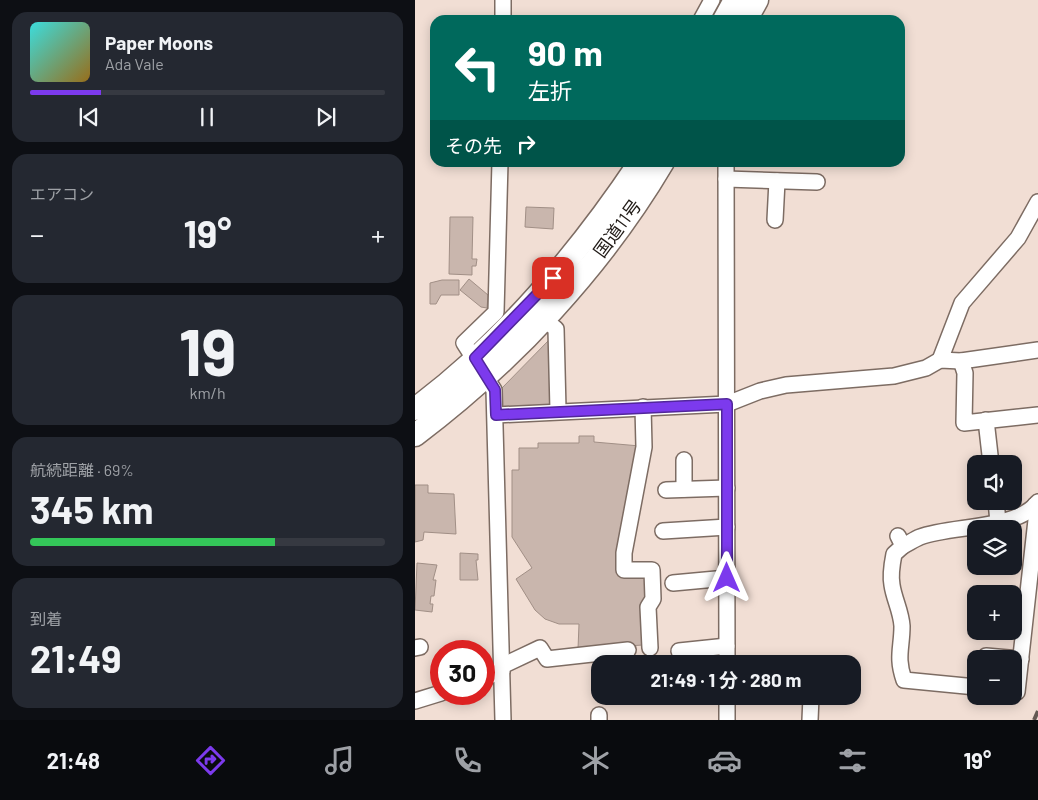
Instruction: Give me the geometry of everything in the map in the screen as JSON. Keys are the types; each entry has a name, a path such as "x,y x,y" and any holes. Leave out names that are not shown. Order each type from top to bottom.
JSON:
{"highway":[{"path":"726,15 735,0"},
{"path":"748,15 757,0"},
{"name":"国道11号","path":"415,435 480,367 615,200 637,167"},
{"name":"国道11号","path":"415,409 480,367 544,319 596,258 660,167"}],"street":[{"path":"503,0 503,15"},
{"path":"704,15 712,0"},
{"path":"500,167 496,312 464,343 495,390 503,720"},
{"path":"725,167 727,655"},
{"path":"726,179 817,182"},
{"path":"775,220 777,181"},
{"path":"940,360 962,303 1013,244 1038,202"},
{"path":"544,319 556,329 558,410"},
{"path":"496,415 558,410 727,404 760,391 785,385 894,376 926,368 940,360 961,361 1038,350"},
{"path":"961,361 965,373 964,423 1038,414"},
{"path":"643,407 644,447 624,553 624,570 652,570 653,599 648,607 650,648"},
{"path":"986,420 990,455"},
{"path":"684,460 684,490"},
{"path":"666,490 727,488"},
{"path":"1004,520 1014,517 1037,504"},
{"path":"1022,657 1030,644 1037,504"},
{"path":"663,531 727,527"},
{"path":"967,528 901,541 894,554 891,585 900,612 902,626 898,653 899,667 904,680 967,687"},
{"path":"673,583 727,578"},
{"path":"679,651 727,646"},
{"path":"495,672 540,648 547,659 628,650"},
{"path":"415,701 430,696"},
{"path":"727,705 727,720"},
{"path":"810,720 811,705"}],"building":[{"path":"526,207 554,208 553,229 525,227"},
{"path":"450,217 473,217 472,259 477,259 476,266 472,266 472,275 449,274"},
{"path":"469,279 488,295 487,308 481,307 460,290"},
{"path":"442,280 459,280 459,295 441,295 436,304 430,304 430,283"},
{"path":"550,339 553,408 500,411 502,388"},
{"path":"579,436 594,436 594,442 640,446 618,573 646,573 646,599 643,601 643,645 578,649 579,624 559,624 545,619 535,610 516,579 532,568 512,537 512,470 519,470 519,448 538,448 538,443 579,443"},
{"path":"415,485 428,485 428,493 454,494 456,534 424,532 423,540 415,542"},
{"path":"460,553 478,554 478,560 476,560 478,580 460,580"},
{"path":"417,563 437,565 433,580 436,580 434,596 431,596 430,604 433,604 432,612 415,610"}],"railway":[{"path":"1034,720 1038,711"}],"route":[{"path":"553,278 475,358 495,390 496,415 558,410 727,404 727,578"}]}
